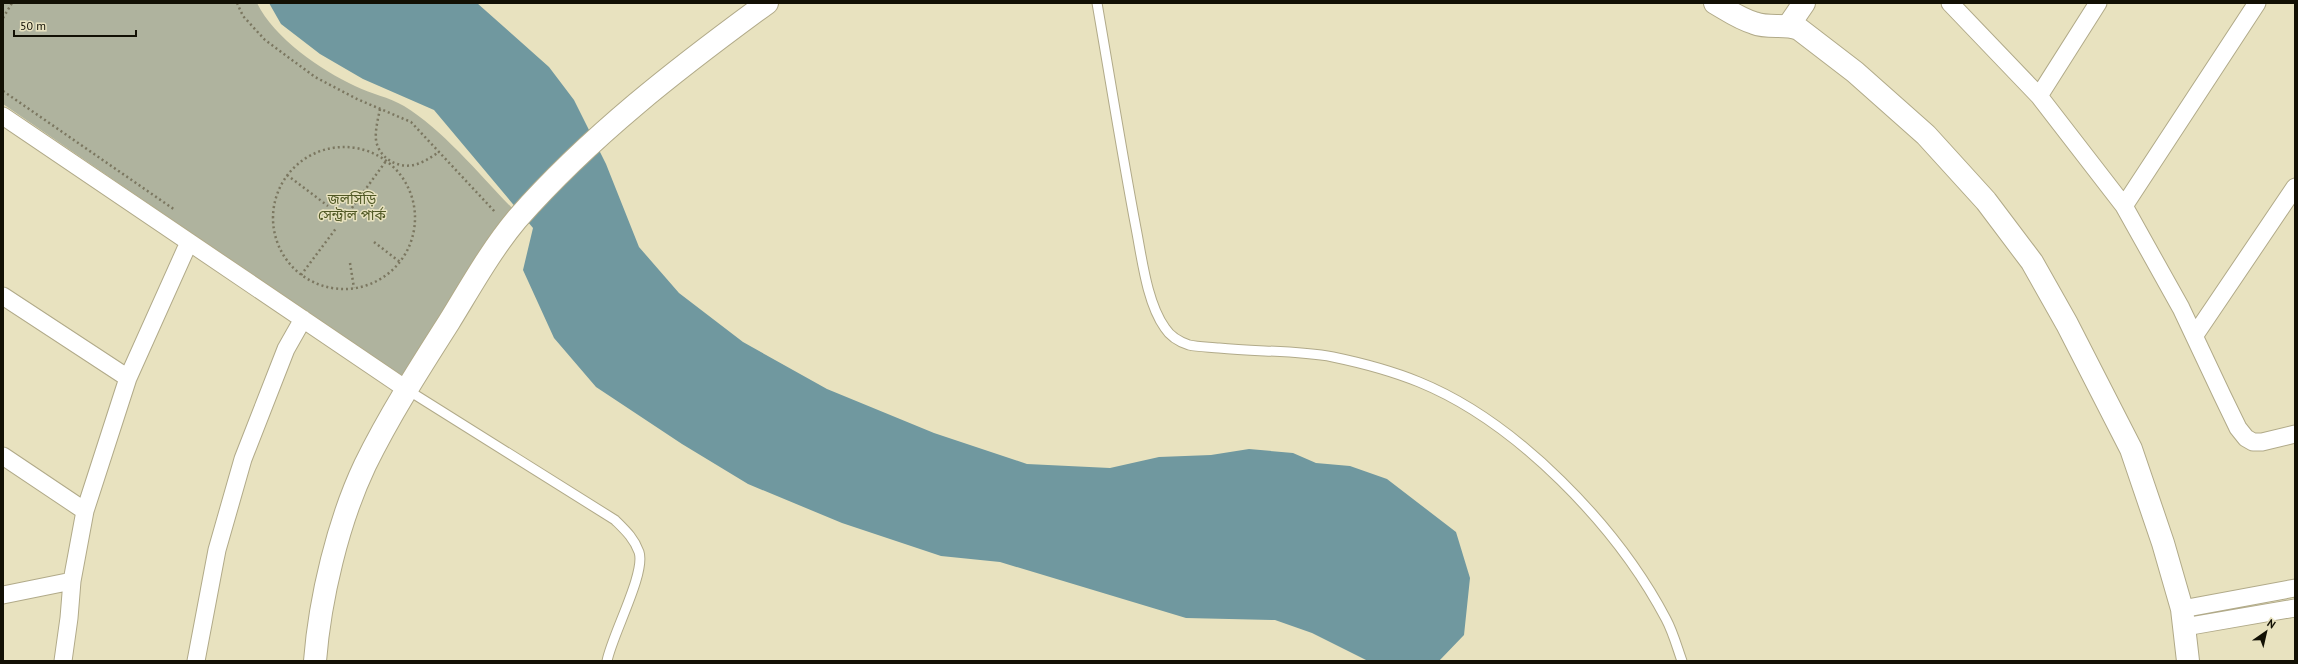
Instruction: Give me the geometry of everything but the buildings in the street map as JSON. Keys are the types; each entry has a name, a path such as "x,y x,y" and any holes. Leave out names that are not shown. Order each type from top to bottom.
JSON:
{"street":[{"path":"315,661 327,584 351,500 365,466 406,389 482,270 506,217 560,174 600,135 693,57 767,3"},
{"path":"1715,3 1754,23 1773,27 1789,25 1808,35 1855,72 1926,135 1986,201 2032,262 2068,324 2131,449 2163,543 2184,618 2188,661"},
{"path":"1789,25 1804,3"},
{"path":"1950,3 2039,96 2124,206 2195,335 2238,428 2246,438 2253,442 2262,442 2295,434"},
{"path":"2039,96 2098,3"},
{"path":"2124,206 2257,3"},
{"path":"3,116 406,389"},
{"path":"2195,335 2295,187"},
{"path":"63,661 72,581 85,511 128,378 189,242"},
{"path":"3,296 128,378"},
{"path":"196,661 217,550 243,459 286,349 303,319"},
{"path":"3,456 85,511"},
{"path":"3,595 72,581"},
{"path":"2184,618 2295,588"},
{"path":"2184,618 2295,608"}],"lane":[{"path":"1097,3 1124,167 1146,279 1159,318 1166,330 1175,338 1191,345 1296,352 1332,357 1376,368 1420,382 1469,408 1528,450 1580,500 1630,562 1667,620 1682,661"},
{"path":"406,389 615,520 632,538 640,553 639,574 607,661"}],"path":[{"path":"3,18 12,3"},
{"path":"237,3 243,16 265,40 299,66 327,84 411,122 439,152 506,217"},
{"path":"380,109 376,132 376,142 384,157 392,162 409,165 419,164 439,152"},
{"path":"338,147 364,150 386,161 403,179 411,195 415,213 414,230 410,245 400,262 390,272 374,282 354,288 341,289 322,286 301,275 283,256 275,238 272,217 279,188 287,175 304,158 318,152 338,147"},
{"path":"348,212 386,161"},
{"path":"287,175 328,206"},
{"path":"301,275 337,227"},
{"path":"374,242 400,262"},
{"path":"350,263 354,288"}],"green space":[{"name":"জলসিঁড়ি সেন্ট্রাল পার্ক","path":"3,3 257,3 275,28 300,52 328,71 355,86 404,106 432,127 446,140 474,167 512,208 407,381 3,104"}],"water":[{"path":"269,3 477,3 549,67 574,100 606,164 639,247 679,293 743,342 827,389 934,433 1027,464 1110,468 1159,457 1211,455 1249,449 1293,453 1316,463 1350,466 1387,479 1456,532 1470,578 1464,635 1439,661 1368,661 1312,633 1275,620 1186,618 1000,562 941,556 842,523 748,484 682,444 596,387 554,338 523,270 533,228 434,110 363,79 320,54 281,24"}]}
